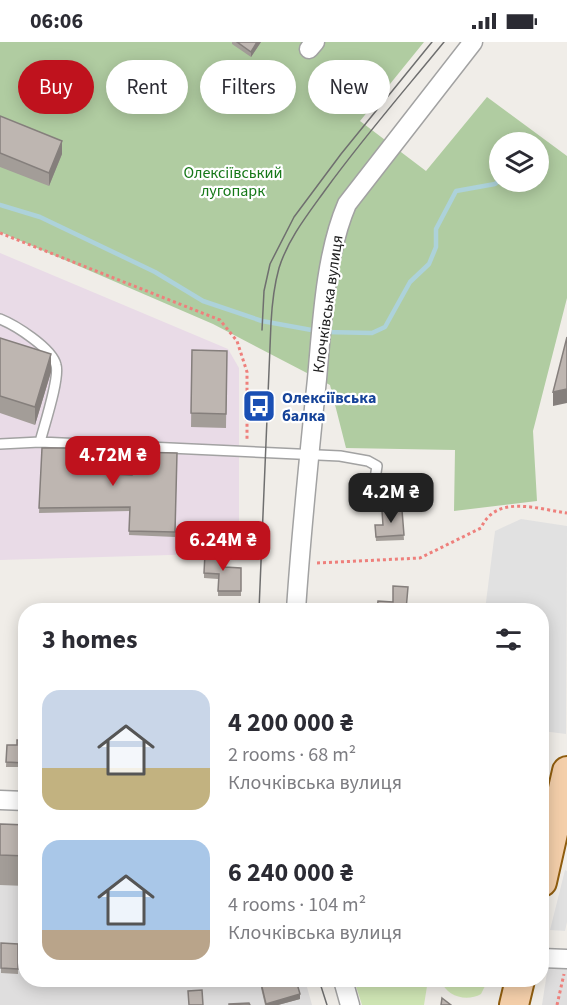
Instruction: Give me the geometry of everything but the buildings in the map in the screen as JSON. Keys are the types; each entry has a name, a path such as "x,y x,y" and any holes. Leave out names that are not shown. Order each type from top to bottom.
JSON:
{"main road":[{"path":"549,840 556,799 567,771"},
{"path":"514,1005 518,987"}],"street":[{"name":"Клочківська вулиця","path":"296,603 321,331 333,244 340,220 347,204 474,42"},
{"path":"0,800 18,801"},
{"path":"549,960 566,965"},
{"path":"345,987 350,1005"}],"lane":[{"path":"0,319 15,325 39,343 56,363 57,375 40,442"},
{"path":"0,444 40,442 247,450 309,453 359,459 377,466 373,492"}],"path":[{"path":"0,233 220,321 237,341 247,372 247,450"},
{"path":"299,564 420,558 481,528 486,517 511,505 567,513"},
{"path":"557,1005 566,965"}],"shaded area":[{"path":"0,253 228,349 239,368 239,553 0,560"},
{"path":"521,519 567,526 566,734 549,732 549,603 486,603 495,531"},
{"path":"0,823 18,824 18,987 307,987 312,1005 0,1005"},
{"path":"565,870 567,871 567,922 565,931 550,930"},
{"path":"549,966 567,967 567,1005 542,1005 545,987 549,987"}],"green space":[{"name":"Олексіївський лугопарк","path":"0,42 424,42 390,84 390,60 308,60 308,114 366,114 360,121 426,171 487,97 534,132 489,132 489,192 549,192 549,143 567,156 567,298 533,431 537,501 454,511 455,450 346,448 330,385 213,324 0,232"},
{"path":"356,987 427,987 424,1005 362,1005"},
{"path":"445,987 484,987 481,994 470,998 452,994"}],"waterway":[{"path":"325,332 372,333 385,327 410,282 429,264 436,247 436,229 456,191 489,185"},
{"path":"0,205 40,217 155,272 203,301 262,321 317,331"}],"tram line":[{"path":"262,330 264,291 270,264 294,217 341,154 432,42"},
{"path":"259,603 271,323 279,268 293,237 326,189 444,42"},
{"path":"321,987 327,1005"}],"place":[{"name":"Олексіївська балка","path":"259,406"}]}
